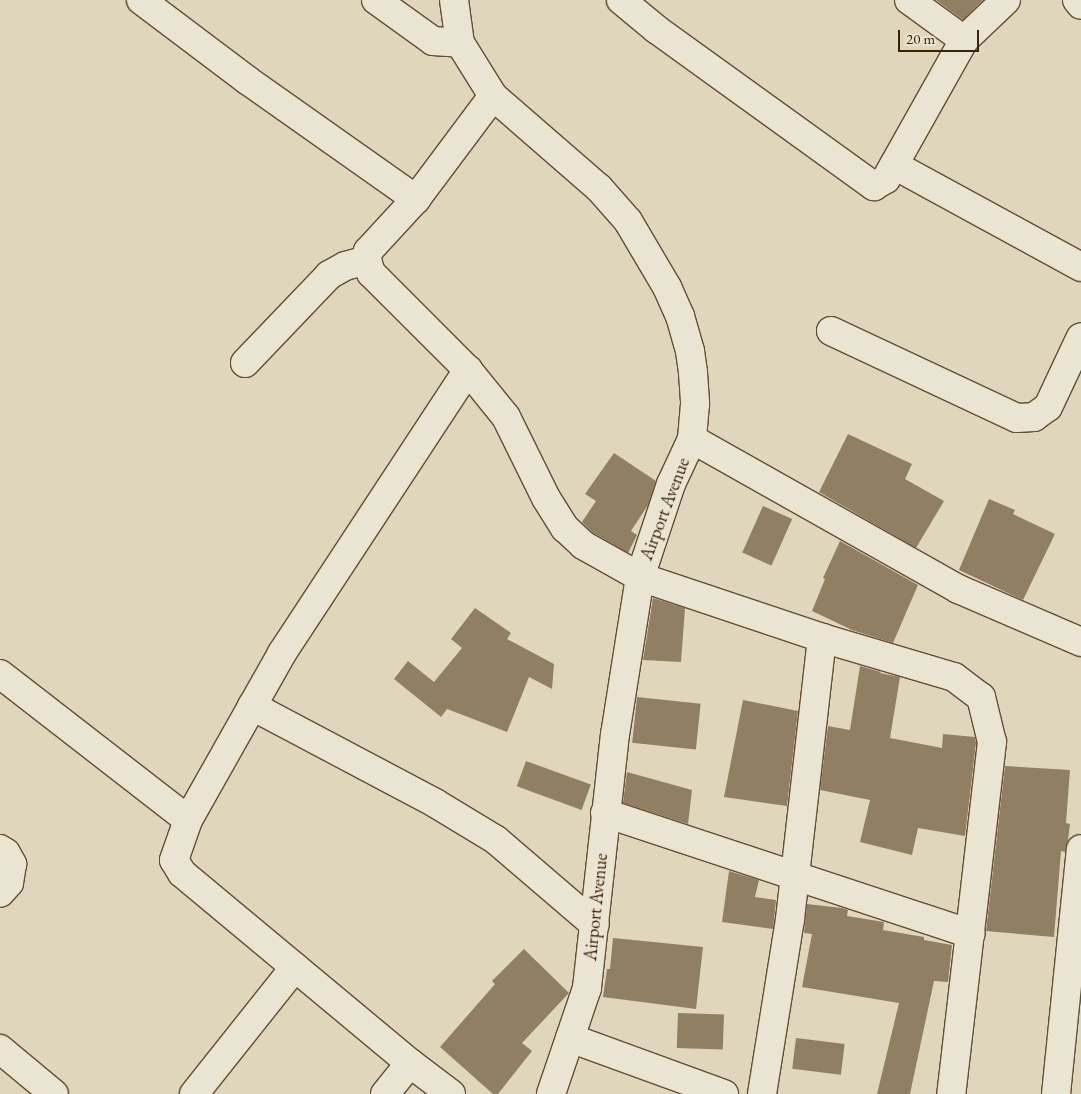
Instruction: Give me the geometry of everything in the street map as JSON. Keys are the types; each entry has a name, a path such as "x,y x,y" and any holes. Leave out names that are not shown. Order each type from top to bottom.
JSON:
{"street":[{"path":"141,0 247,80 416,199"},
{"path":"376,0 432,41 460,43"},
{"name":"Airport Avenue","path":"454,0 460,43 494,96 599,188 628,221 667,287 680,316 690,351 695,404 692,439 671,484 640,577 614,734 587,988 551,1094"},
{"path":"621,0 664,34 874,186 886,178 964,40 1006,0"},
{"path":"909,0 964,40"},
{"path":"1077,0 1081,5"},
{"path":"494,96 416,199 368,251 367,260 371,273 468,370 506,417 546,498 565,528 582,545 640,577 822,638 954,677 981,697 992,742 951,1094"},
{"path":"894,165 1081,267"},
{"path":"245,363 329,275 345,266 367,260"},
{"path":"832,331 1017,418 1034,417 1048,406 1081,337"},
{"path":"452,1094 410,1062 182,873 174,860 188,820 282,652 468,370"},
{"path":"692,439 958,589 1081,642"},
{"path":"762,1094 794,876 822,638"},
{"path":"0,674 188,820"},
{"path":"252,706 435,804 496,840 595,925"},
{"path":"605,813 970,934"},
{"path":"0,849 6,853 12,864 8,883 0,893"},
{"path":"1056,1094 1081,849"},
{"path":"194,1094 295,967"},
{"path":"570,1038 724,1094"},
{"path":"0,1049 54,1094"},
{"path":"385,1094 410,1062"}],"building":[{"path":"936,0 983,0 963,20"},
{"path":"848,434 912,464 905,479 944,501 916,548 819,492"},
{"path":"614,453 656,481 648,505 631,531 637,535 628,553 592,532 582,522 596,501 585,494"},
{"path":"989,499 1015,510 1013,514 1055,534 1023,600 959,570"},
{"path":"763,506 792,519 771,566 742,553"},
{"path":"840,541 918,585 893,643 852,630 812,611 825,579 823,578"},
{"path":"653,598 685,608 681,662 643,660"},
{"path":"475,608 511,633 507,639 554,664 552,689 529,677 507,732 447,709 441,717 394,679 408,661 434,682 462,648 451,639"},
{"path":"860,666 900,677 890,738 942,748 943,734 975,737 976,743 965,836 918,828 912,855 860,842 870,800 820,790 828,726 850,730"},
{"path":"637,697 701,704 696,749 632,743"},
{"path":"743,700 798,711 787,806 724,797"},
{"path":"526,761 591,785 582,810 517,786"},
{"path":"1005,766 1070,770 1066,823 1070,824 1065,852 1061,851 1054,937 986,931"},
{"path":"627,772 692,790 688,824 623,803"},
{"path":"729,871 759,880 755,897 776,900 773,929 722,922"},
{"path":"807,904 842,908 848,910 847,916 884,922 883,930 924,937 924,940 952,945 948,982 934,981 910,1094 877,1094 899,1003 802,987 812,934 804,933"},
{"path":"613,938 703,947 696,1009 603,997 607,969 610,969"},
{"path":"524,949 569,993 522,1043 532,1051 498,1094 493,1094 440,1047 495,984 492,981"},
{"path":"678,1013 724,1015 723,1050 677,1048"},
{"path":"796,1038 845,1044 841,1075 792,1069"}]}
